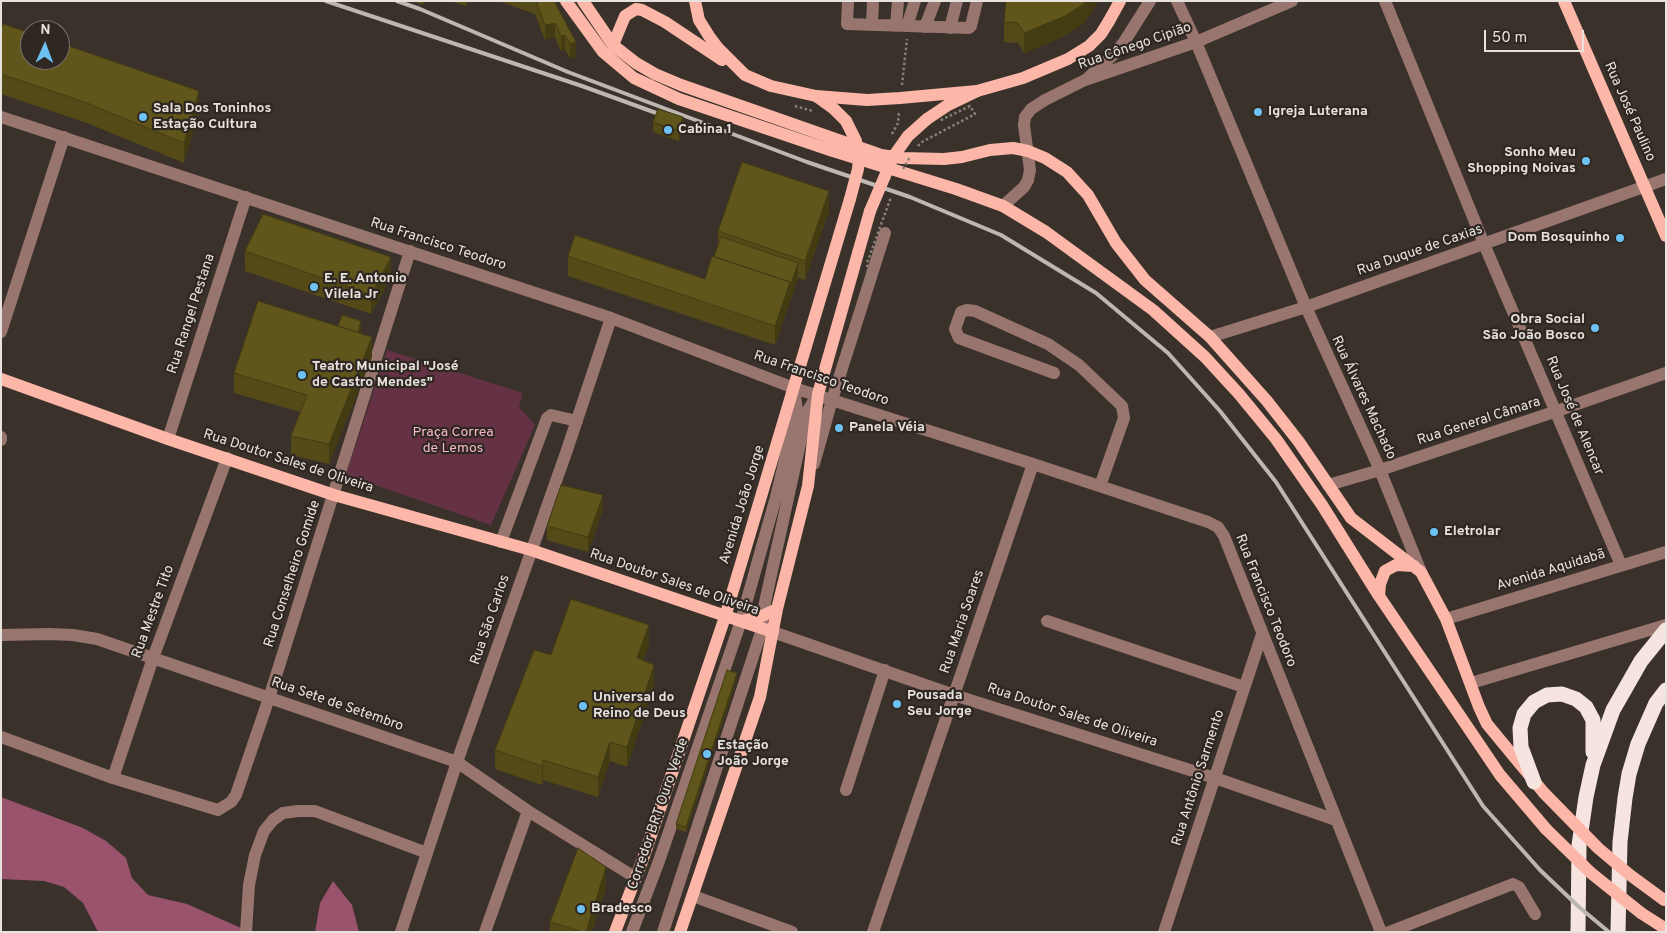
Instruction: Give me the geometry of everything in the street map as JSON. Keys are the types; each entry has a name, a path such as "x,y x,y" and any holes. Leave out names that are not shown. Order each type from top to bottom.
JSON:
{"highway":[{"path":"1578,932 1578,845 1593,765 1613,710 1641,661 1666,630"},
{"path":"1618,932 1620,842 1629,774 1638,744 1656,703 1666,690"},
{"path":"1539,787 1522,747 1520,728 1524,714 1534,702 1547,695 1562,694 1576,699 1586,707 1593,720 1593,765"}],"main road":[{"path":"566,1 603,52 634,78 653,88 724,114 1003,206 1046,232 1153,310 1205,357 1276,439 1322,505 1379,596 1500,776 1546,829 1591,873 1641,913 1666,929"},
{"path":"583,1 613,45 636,63 681,85 881,155 924,159 962,157 990,150 1013,148 1028,151 1056,165 1079,184 1100,214 1116,243 1145,280 1210,337 1272,407 1300,442 1351,518 1418,569"},
{"path":"694,1 699,20 709,36 718,48 745,75"},
{"path":"680,932 760,697 766,626 777,609 808,486 818,394 870,210 893,157 908,136 948,105 977,91 1023,78 1068,59 1089,46 1101,34 1120,1"},
{"name":"Rua José Paulino","path":"1564,1 1646,186 1666,236"},
{"path":"613,45 623,20 630,11 636,9 642,10 665,22 745,75 771,86 816,96 867,100 977,91"},
{"name":"Avenida João Jorge","path":"615,932 636,878 725,617 858,169 859,158 856,141 846,121 834,109 816,96"},
{"name":"Rua Doutor Sales de Oliveira","path":"1,379 168,439 334,495 531,550 725,617 766,626"},
{"path":"1379,596 1380,584 1386,571 1396,565 1418,569"},
{"name":"Rua Álvares Machado","path":"1418,569 1446,619 1471,683 1478,707 1487,724 1539,787 1598,848 1630,875 1665,900"},
{"path":"766,626 777,609"}],"street":[{"path":"848,1 847,24 950,28 970,27 977,1"},
{"path":"872,25 873,1"},
{"path":"898,1 904,26"},
{"path":"904,26 915,1"},
{"path":"925,27 936,1"},
{"path":"950,28 957,1"},
{"path":"1110,20 1113,1"},
{"path":"1085,80 1114,54 1124,42 1150,1"},
{"name":"Rua Álvares Machado","path":"1178,1 1306,307 1380,470 1418,569"},
{"name":"Rua Cônego Cipião","path":"1003,206 1024,187 1028,180 1030,170 1024,121 1031,109 1085,80 1196,42 1292,1"},
{"name":"Rua José de Alencar","path":"1384,1 1484,244 1557,411 1621,566"},
{"name":"Rua Francisco Teodoro","path":"1,117 611,318 794,388 818,394 1033,464 1208,522 1218,527 1224,536 1381,932"},
{"path":"1,332 64,137"},
{"name":"Rua Duque de Caxias","path":"1210,337 1306,307 1666,179"},
{"name":"Rua Rangel Pestana","path":"168,439 246,197"},
{"path":"808,486 832,400 885,233"},
{"name":"Rua Conselheiro Gomide","path":"113,778 218,810 226,806 236,795 269,698 410,252"},
{"path":"1054,373 959,338 955,329 961,312 966,310 975,311 1048,344 1079,365 1122,406 1124,418 1100,486"},
{"name":"Rua São Carlos","path":"401,932 611,318"},
{"name":"Rua General Câmara","path":"1328,485 1380,470 1666,373"},
{"name":"Corredor BRT Ouro Verde","path":"632,932 659,862 741,621 776,497 797,410 794,388"},
{"path":"663,932 766,626 807,412 818,394"},
{"path":"501,542 547,418 551,415 577,420"},
{"name":"Rua Mestre Tito","path":"113,778 153,658 226,458"},
{"name":"Rua Maria Soares","path":"873,932 1033,464"},
{"name":"Avenida Aquidabã","path":"1446,619 1666,552"},
{"path":"1047,621 1244,687"},
{"path":"1471,683 1666,625"},
{"name":"Rua Doutor Sales de Oliveira","path":"766,626 954,695 1215,778 1336,820"},
{"name":"Rua Sete de Setembro","path":"1,635 49,634 97,639 458,762 528,811 636,878"},
{"name":"Rua Antônio Sarmento","path":"1164,932 1262,634"},
{"path":"846,790 885,670"},
{"path":"1,737 113,778"},
{"path":"246,932 249,885 255,855 264,831 273,820 283,813 315,811 427,853"},
{"path":"486,932 528,811"},
{"path":"1389,932 1513,884 1519,888 1535,914"},
{"path":"693,896 792,932"}],"path":[{"path":"904,26 904,64"},
{"path":"794,106 820,113"},
{"path":"916,148 922,142 975,114 970,106 935,123"},
{"path":"899,175 912,155"},
{"path":"869,282 867,264 893,192"}],"green space":[{"name":"Praça Correa de Lemos","path":"387,350 523,393 519,407 535,425 491,525 346,475"}],"shaded area":[{"path":"1,797 83,828 106,841 126,858 132,878 148,895 187,904 250,932 98,932 83,903 64,887 44,881 1,879"},
{"path":"333,881 352,905 359,932 315,932 320,903"}],"building":[{"path":"536,1 554,1 576,42 570,44 565,35 561,36 555,23 545,25"},
{"path":"1006,1 1086,1 1065,16 1024,33 1018,23 1004,22"},
{"path":"3,24 20,30 20,70 70,70 70,46 199,91 184,143 87,103 1,74 1,29"},
{"path":"658,109 683,117 679,131 653,122"},
{"path":"742,162 829,191 805,261 718,231"},
{"path":"263,214 391,257 371,295 245,251"},
{"path":"575,235 705,279 712,256 790,282 775,326 568,256"},
{"path":"721,237 798,263 790,287 790,282 714,257"},
{"name":"Teatro Municipal \"José de Castro Mendes\"","path":"258,301 372,337 329,444 291,436 307,395 234,373"},
{"path":"342,315 361,321 358,332 338,326"},
{"path":"561,485 603,495 588,537 547,526"},
{"name":"Universal do Reino de Deus","path":"571,599 649,625 637,658 654,665 627,747 610,742 598,777 543,760 542,766 495,750 534,650 551,655"},
{"name":"Estação João Jorge","path":"727,670 737,673 686,827 676,824"},
{"name":"Bradesco","path":"578,848 606,867 586,932 550,922"}],"railway":[{"path":"326,1 582,86 670,118"},
{"path":"397,1 568,72 807,162 910,197 1001,235 1096,293 1168,353 1220,411 1276,482 1483,806 1540,870 1609,932"}],"place":[{"name":"Igreja Luterana","path":"1258,112"},
{"name":"Sala Dos Toninhos Estação Cultura","path":"143,117"},
{"name":"Cabina 1","path":"668,130"},
{"name":"Sonho Meu Shopping Noivas","path":"1586,161"},
{"name":"Dom Bosquinho","path":"1620,238"},
{"name":"E. E. Antonio Vilela Jr","path":"314,287"},
{"name":"Obra Social São João Bosco","path":"1595,328"},
{"name":"Teatro Municipal \"José de Castro Mendes\"","path":"302,375"},
{"name":"Panela Véia","path":"839,428"},
{"name":"Eletrolar","path":"1434,532"},
{"name":"Pousada Seu Jorge","path":"897,704"},
{"name":"Universal do Reino de Deus","path":"583,706"},
{"name":"Estação João Jorge","path":"707,754"},
{"name":"Bradesco","path":"581,909"}]}
